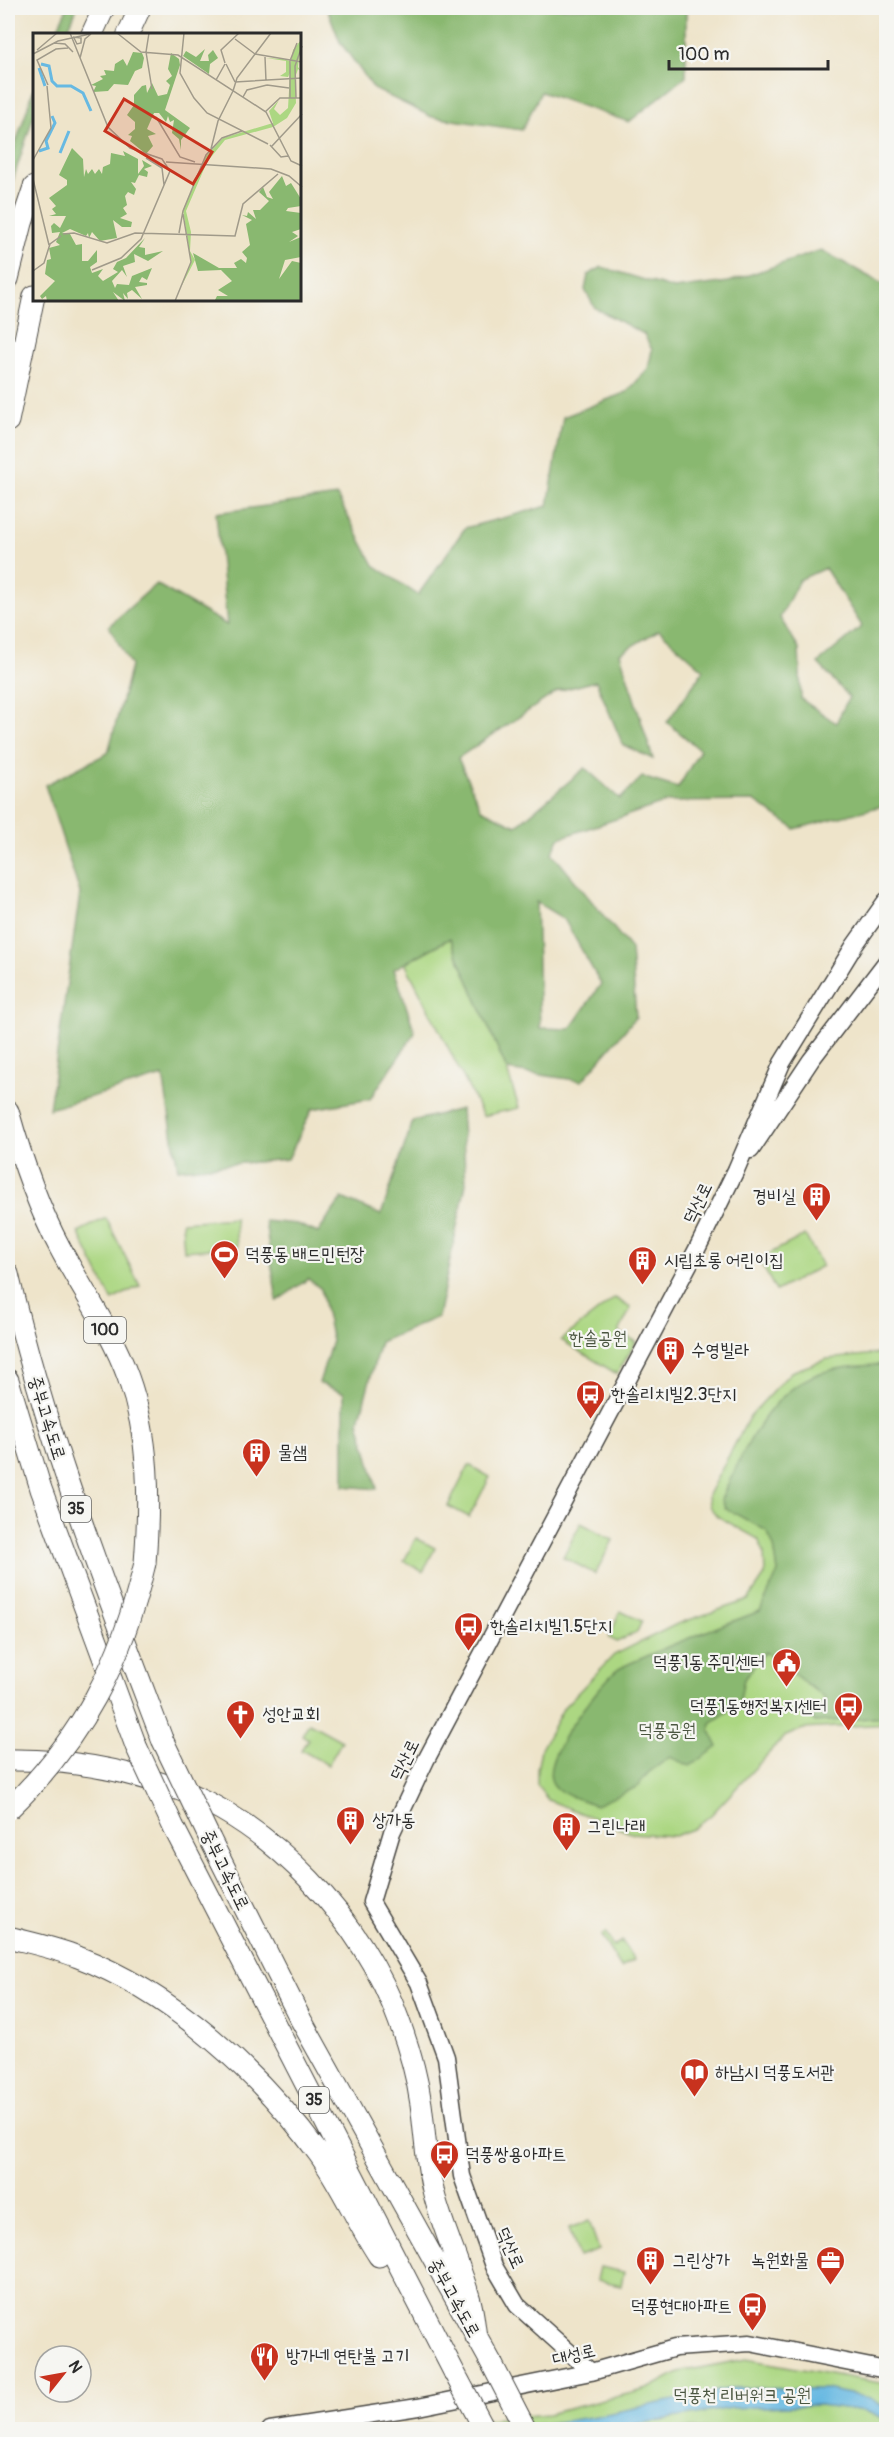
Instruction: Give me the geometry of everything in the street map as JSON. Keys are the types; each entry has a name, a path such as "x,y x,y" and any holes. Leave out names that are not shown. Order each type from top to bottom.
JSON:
{"highway":[{"path":"92,33 104,8"},
{"path":"128,33 140,8"},
{"path":"8,279 33,190"},
{"path":"8,421 33,301"},
{"name":"100","path":"8,1111 35,1194 58,1245 128,1376 147,1453 149,1505 145,1563 134,1612 113,1665 92,1706 69,1742 37,1782 8,1810"},
{"name":"중부고속도로","path":"8,1274 24,1344 58,1456 92,1556 162,1739 301,2020 492,2364 526,2430"},
{"name":"중부고속도로","path":"8,1380 41,1489 136,1746 174,1828 485,2430"},
{"path":"8,1760 80,1763 119,1771 173,1787 210,1804 273,1846 309,1879 336,1910 359,1941 376,1970 399,2019 417,2082 434,2193 470,2299 476,2337"},
{"path":"8,1937 78,1957 137,1986 196,2027 242,2066 283,2110 320,2155 377,2254 424,2314"}],"main road":[{"name":"덕산로","path":"591,2372 517,2305 494,2266 462,2176 446,2057 419,1983 371,1902 392,1832 426,1760 696,1251 736,1170 782,1063 854,946 886,901"},
{"name":"덕산로","path":"736,1170 773,1122 811,1060 886,962"},
{"name":"대성로","path":"270,2430 418,2407 591,2372 675,2348 750,2343 886,2370"}],"green space":[{"path":"67,8 77,8 66,33 55,33"},
{"path":"327,8 688,8 686,9 686,76 629,122 541,92 522,130 432,117 374,89 340,42"},
{"path":"33,91 33,118 8,195 8,167"},
{"path":"821,250 886,286 886,805 795,829 754,801 667,802 559,838 552,853 631,949 636,1017 582,1081 507,1070 450,938 394,969 415,1033 370,1099 312,1109 288,1159 178,1169 163,1076 49,1109 80,893 45,785 108,753 131,666 109,626 156,584 227,625 216,513 337,496 374,565 418,595 465,528 548,506 563,417 627,392 648,369 652,350 644,334 595,308 585,290 588,275 602,267 674,289 729,282","holes":["825,568 862,626 818,663 849,697 836,723 801,699 799,648 780,618 799,580","659,630 704,670 667,722 700,750 678,788 642,777 620,799 585,768 516,826 481,809 458,758 558,691 596,681 623,745 653,759 620,653","536,902 564,919 601,984 570,1029 540,1028"]},
{"path":"451,938 507,1070 519,1108 483,1116 405,963"},
{"path":"461,1109 466,1184 438,1317 380,1342 359,1421 377,1489 344,1486 344,1393 319,1383 332,1341 321,1289 308,1279 277,1301 265,1221 297,1224 318,1233 342,1198 381,1215 413,1121"},
{"path":"106,1218 140,1286 112,1300 78,1232"},
{"path":"235,1218 237,1247 184,1251 182,1222"},
{"path":"805,1235 822,1266 776,1291 759,1259"},
{"name":"한솔공원","path":"615,1298 631,1308 619,1332 636,1342 617,1374 561,1340"},
{"name":"덕풍공원","path":"886,1353 886,1724 803,1729 784,1737 711,1815 693,1829 674,1836 631,1833 548,1800 537,1785 541,1749 564,1707 614,1655 677,1624 748,1600 765,1575 764,1552 758,1539 717,1516 709,1506 708,1495 750,1416 791,1372 827,1359"},
{"name":"덕풍공원","path":"886,1364 886,1717 815,1722 812,1718 826,1699 765,1652 744,1679 739,1704 711,1723 710,1731 718,1747 690,1766 670,1757 648,1773 637,1787 596,1805 571,1796 555,1787 551,1771 554,1757 562,1741 585,1707 616,1671 674,1644 760,1611 778,1572 774,1547 767,1531 725,1508 721,1499 751,1440 776,1403 810,1377 831,1370"},
{"path":"469,1465 490,1477 469,1517 448,1506"},
{"path":"581,1523 613,1540 595,1574 563,1557"},
{"path":"416,1538 435,1548 423,1572 404,1561"},
{"path":"620,1611 642,1621 637,1632 617,1642 609,1638"},
{"path":"309,1723 342,1741 328,1765 301,1750 308,1739 302,1735"},
{"path":"605,1933 613,1946 622,1941 634,1960 621,1968 601,1936"},
{"path":"589,2221 599,2250 579,2257 569,2228"},
{"path":"600,2267 624,2272 621,2285 597,2280"},
{"name":"덕풍천 리버워크 공원","path":"746,2359 886,2384 886,2429 363,2430 548,2414 648,2389 679,2372"}],"water":[{"path":"733,2388 825,2389 870,2398 886,2408 886,2420 865,2411 820,2405 732,2408 609,2429 502,2430 591,2417"}],"place":[{"name":"경비실","path":"817,1222"},
{"name":"덕풍동 배드민턴장","path":"224,1280"},
{"name":"시립초롱 어린이집","path":"643,1286"},
{"name":"수영빌라","path":"670,1376"},
{"name":"한솔리치빌2.3단지","path":"590,1420"},
{"name":"물샘","path":"257,1478"},
{"name":"한솔리치빌1.5단지","path":"469,1652"},
{"name":"덕풍1동 주민센터","path":"786,1688"},
{"name":"덕풍1동행정복지센터","path":"848,1732"},
{"name":"성안교회","path":"241,1740"},
{"name":"상가동","path":"351,1846"},
{"name":"그린나래","path":"566,1852"},
{"name":"하남시 덕풍도서관","path":"694,2098"},
{"name":"덕풍쌍용아파트","path":"444,2180"},
{"name":"그린상가","path":"651,2286"},
{"name":"녹원화물","path":"830,2286"},
{"name":"덕풍현대아파트","path":"753,2332"},
{"name":"방가네 연탄불 고기","path":"265,2382"}]}
